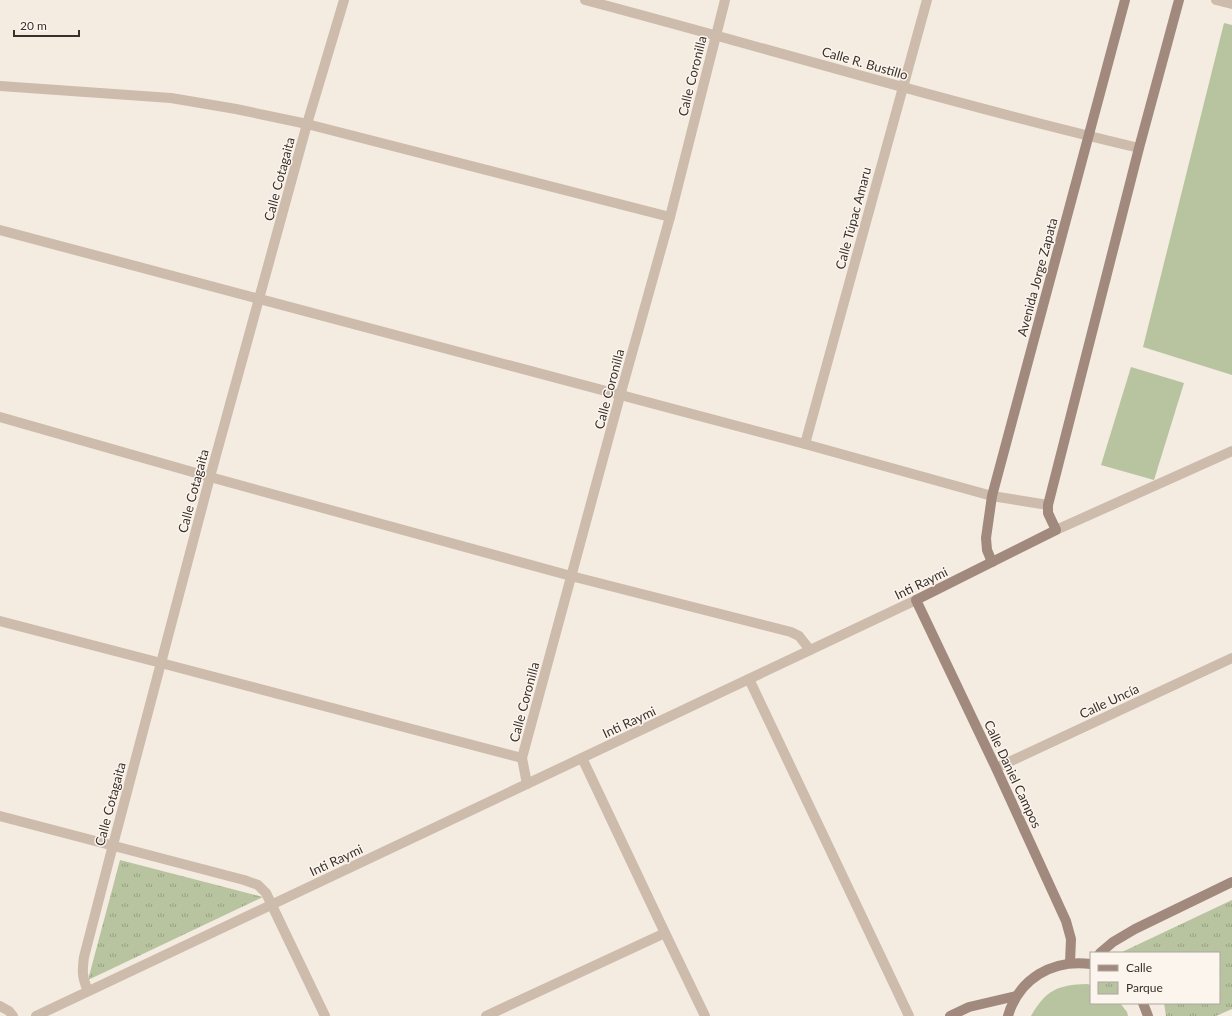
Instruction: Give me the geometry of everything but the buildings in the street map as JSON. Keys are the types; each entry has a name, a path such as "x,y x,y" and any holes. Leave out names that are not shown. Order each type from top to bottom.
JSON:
{"street":[{"name":"Calle Cotagaita","path":"88,991 82,971 84,957 112,845 210,477 307,124 344,0"},
{"name":"Calle R. Bustillo","path":"585,0 903,87 1140,148"},
{"name":"Calle Coronilla","path":"526,784 522,758 670,217 725,0"},
{"name":"Calle Túpac Amaru","path":"805,444 927,0"},
{"name":"Avenida Jorge Zapata","path":"992,562 987,550 986,538 992,496 1125,0"},
{"path":"1056,530 1048,513 1048,505 1179,0"},
{"path":"1216,0 1232,4"},
{"path":"0,86 171,98 236,109 307,124 670,217"},
{"path":"0,230 805,444 992,496 1048,505"},
{"path":"0,417 210,477 572,576 791,632 799,636 810,650"},
{"name":"Inti Raymi","path":"36,1016 749,680 916,600 1056,530 1232,451"},
{"name":"Calle Daniel Campos","path":"916,600 996,768 1066,921 1071,939 1070,963"},
{"path":"0,621 161,662 522,758"},
{"name":"Calle Uncía","path":"996,768 1232,658"},
{"path":"749,680 909,1016"},
{"path":"582,758 664,933 705,1016"},
{"path":"0,816 244,880 258,885 266,893 325,1016"},
{"path":"1101,952 1113,942 1135,929 1232,882"},
{"path":"486,1016 664,933"},
{"path":"1008,1016 1016,996 1034,977 1046,970 1070,963 1090,964"},
{"path":"950,1016 969,1007 1016,996"},
{"path":"1143,1004 1148,1016"},
{"path":"0,1006 9,1011 13,1016"}],"green space":[{"path":"1224,23 1232,25 1232,375 1143,347"},
{"path":"1131,367 1184,383 1154,480 1101,465"},
{"path":"120,860 263,897 88,980"},
{"path":"1232,900 1232,1009 1216,1016 1166,1016 1164,1004 1220,1004 1220,952 1122,952"},
{"path":"1090,985 1090,1004 1121,1004 1127,1012 1128,1016 1031,1016 1036,1007 1047,995 1060,988"}]}
